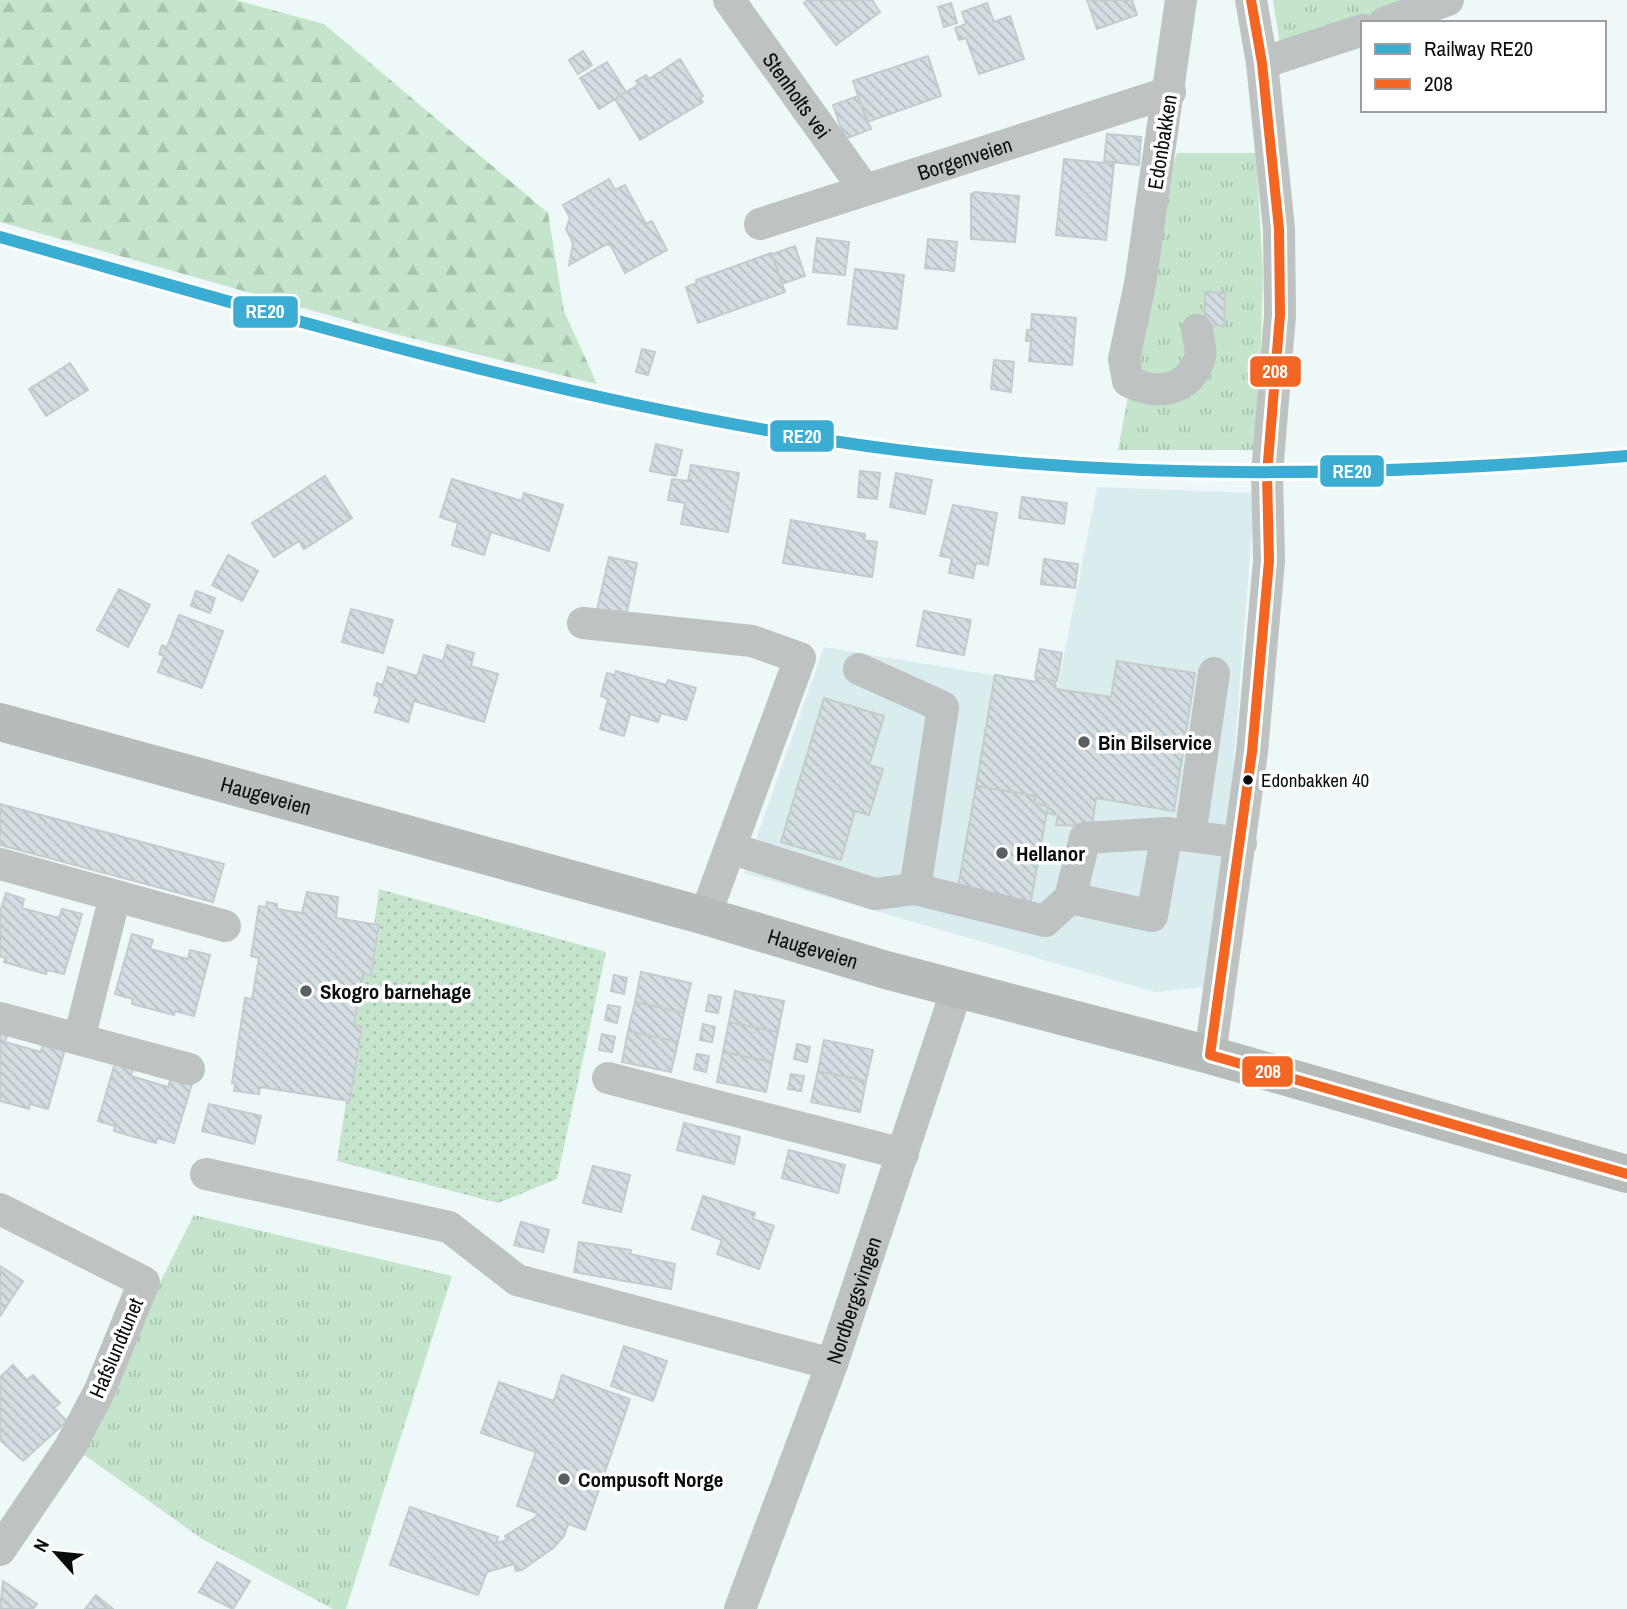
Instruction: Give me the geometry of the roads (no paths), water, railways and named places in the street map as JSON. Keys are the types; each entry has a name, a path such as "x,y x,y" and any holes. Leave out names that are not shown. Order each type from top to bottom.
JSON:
{"main road":[{"name":"Haugeveien","path":"0,722 705,916 957,989 1210,1055 1627,1174"}],"street":[{"name":"Stenholts vei","path":"729,0 865,190"},
{"name":"Edonbakken","path":"1181,0 1170,92 1140,284 1124,359 1129,381 1158,391 1178,388 1190,376 1200,356 1198,330"},
{"path":"1210,1055 1241,844 1269,561 1267,474 1280,315 1279,229 1262,63 1251,0"},
{"path":"1390,21 1448,0"},
{"path":"1262,63 1361,31"},
{"name":"Borgenveien","path":"760,223 1170,92"},
{"path":"583,622 752,640 800,658 705,916"},
{"path":"859,669 943,707 915,889"},
{"path":"1070,898 1152,916 1179,835 1214,673"},
{"path":"730,848 875,894 915,889 1045,921 1070,898 1085,838 1179,835 1241,844"},
{"path":"0,864 225,926"},
{"path":"79,1040 115,896"},
{"name":"Nordbergsvingen","path":"740,1609 832,1364 957,989"},
{"path":"0,1018 189,1069"},
{"path":"608,1079 903,1154"},
{"path":"206,1174 449,1227 517,1280 832,1364"},
{"name":"Hafslundtunet","path":"0,1209 144,1282 100,1390 76,1436 0,1549"}],"rail line":[{"name":"RE20","path":"0,237 333,331 557,387 783,433 897,450 1079,467 1262,472 1444,468 1627,456"}],"place":[{"name":"Bin Bilservice","path":"1084,742"},
{"name":"Edonbakken 40","path":"1248,780"},
{"name":"Hellanor","path":"1002,853"},
{"name":"Skogro barnehage","path":"306,991"},
{"name":"Compusoft Norge","path":"564,1479"}]}
